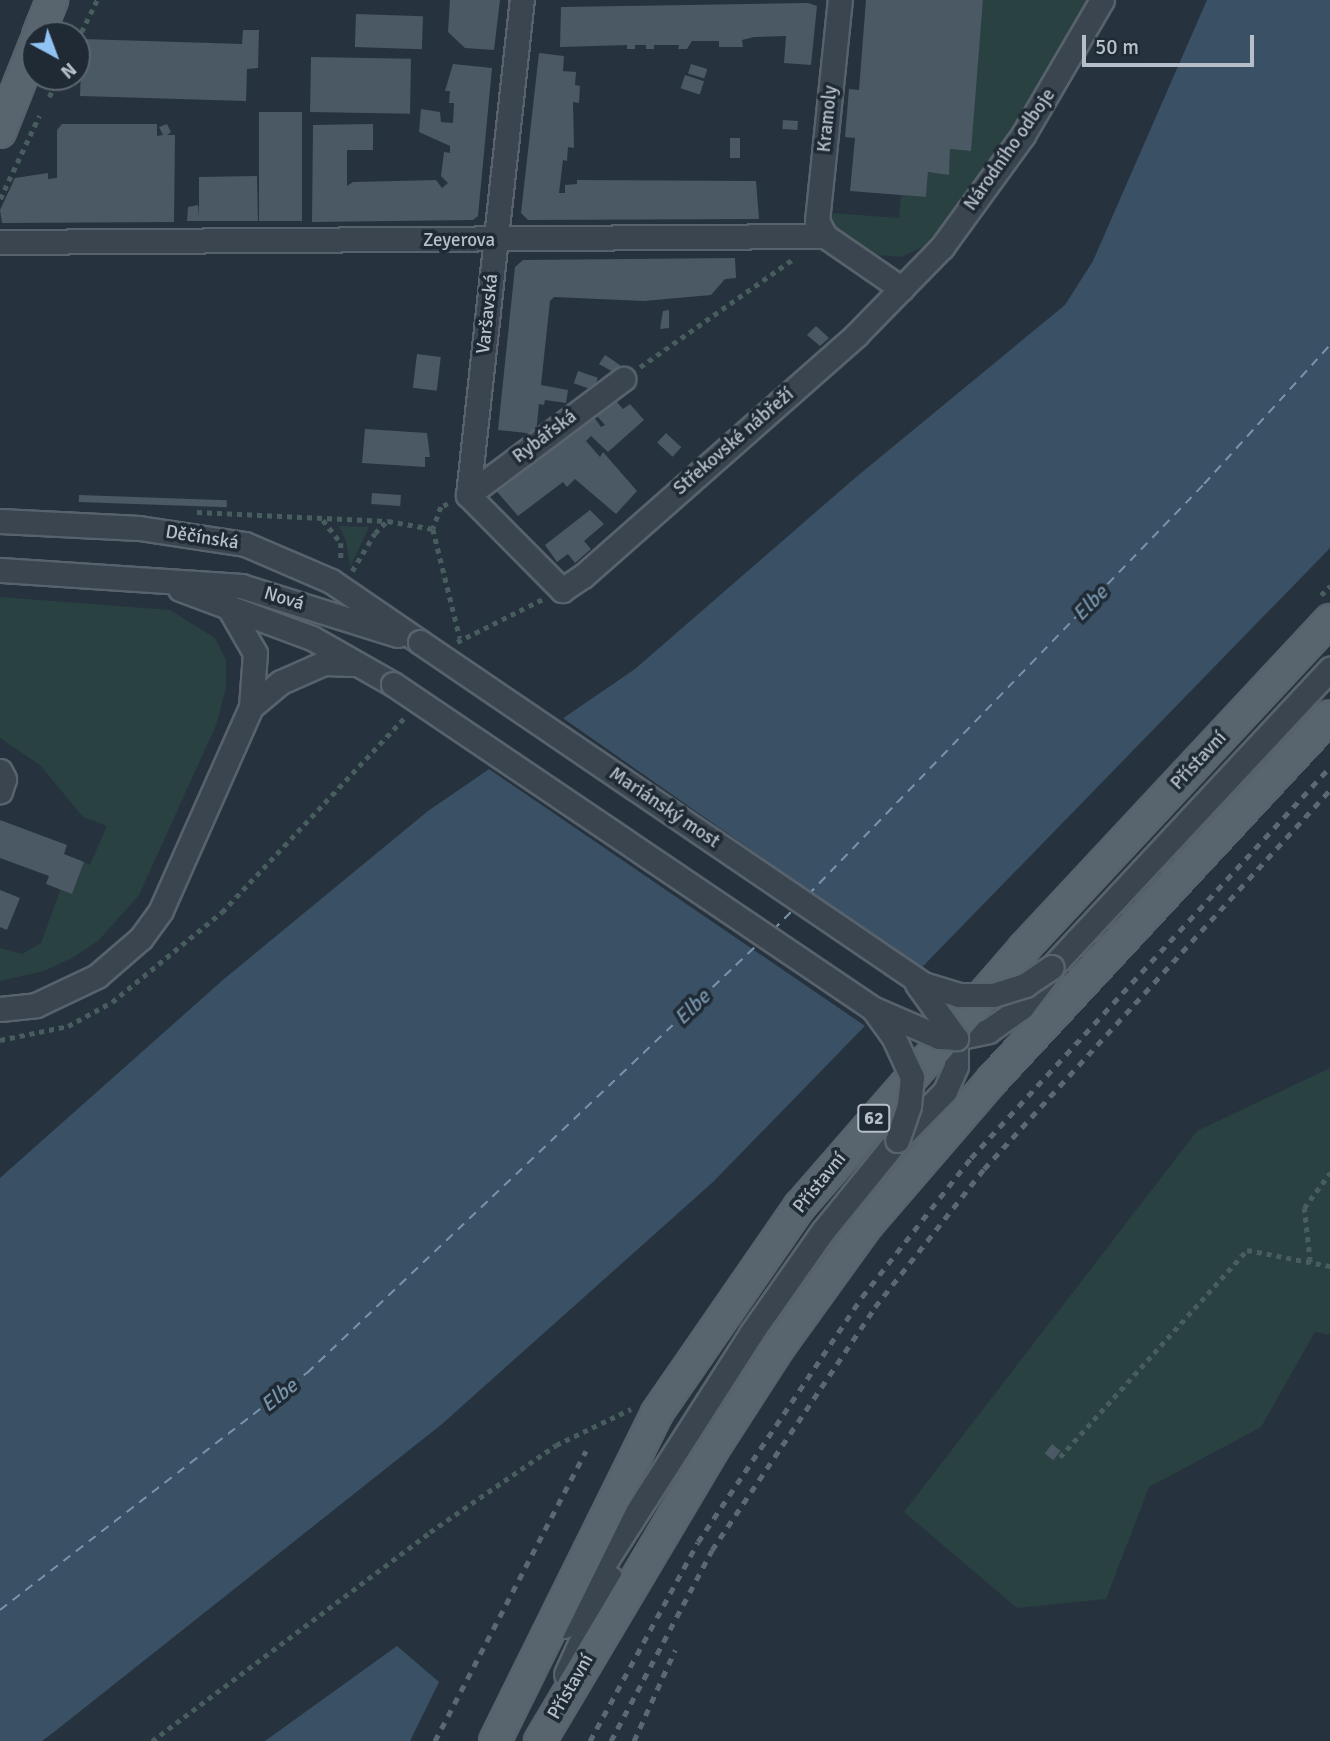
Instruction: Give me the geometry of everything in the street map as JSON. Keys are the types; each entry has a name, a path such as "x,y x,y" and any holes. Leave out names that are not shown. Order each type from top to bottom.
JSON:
{"main road":[{"path":"44,21 52,0"},
{"path":"0,132 21,79"},
{"name":"Přístavní","path":"495,1741 657,1413 800,1206 1025,947 1330,620"},
{"name":"Přístavní","path":"538,1741 712,1451 779,1347 867,1225 993,1079 1330,716"}],"street":[{"name":"Varšavská","path":"468,495 522,0"},
{"name":"Kramoly","path":"825,236 817,220 840,0"},
{"name":"Národního odboje","path":"902,289 942,247 1023,135 1102,0"},
{"name":"Zeyerova","path":"0,243 496,241 825,236"},
{"path":"825,236 902,289"},
{"name":"Střekovské nábřeží","path":"562,590 836,353 902,289"},
{"name":"Rybářská","path":"468,495 623,379"},
{"path":"468,495 562,590"},
{"name":"Děčínská","path":"0,521 139,528 245,544 331,581 420,642"},
{"name":"Nová","path":"0,570 144,577 241,586 420,642"},
{"name":"Nová","path":"144,577 312,638 393,684 872,1008"},
{"path":"0,1009 36,1005 73,990 97,976 141,938 177,880 251,707 255,653 228,606"},
{"name":"Mariánský most","path":"420,642 908,974 941,991 977,996 1017,988 1052,967"},
{"path":"251,707 281,682 324,663 358,664"},
{"name":"Přístavní","path":"1052,967 1330,669"},
{"path":"0,771 5,779 0,791"},
{"path":"872,1008 939,1037 956,1038 988,1031 1012,1017 1052,967"},
{"name":"Mariánský most","path":"908,974 935,1004 956,1038"},
{"path":"872,1008 893,1036 912,1077 909,1106 897,1140"},
{"path":"897,1140 928,1112 951,1081 956,1038"},
{"name":"Přístavní","path":"521,1690 685,1436 822,1231 897,1140"},
{"name":"Přístavní","path":"538,1741 600,1599 685,1436"}],"path":[{"path":"87,21 97,0"},
{"path":"49,97 52,91"},
{"path":"0,199 39,117"},
{"path":"623,379 825,236"},
{"path":"460,638 433,529 440,507 468,495"},
{"path":"388,521 345,575 341,543 322,519 388,521 433,529"},
{"path":"452,649 460,638 562,590"},
{"path":"0,1040 68,1026 112,1002 222,912 397,729 413,706"},
{"path":"1310,1262 1304,1208 1329,1176"},
{"path":"1060,1457 1247,1250 1330,1266"},
{"path":"152,1741 430,1532 556,1445 634,1407"}],"green space":[{"path":"983,0 1094,0 985,175 928,245 901,257 868,254 837,234 826,219 831,213 899,218 901,195 926,197 928,172 949,174 950,149 970,151"},
{"path":"339,526 369,527 350,567 346,541"},
{"path":"0,597 170,610 215,638 226,660 226,687 217,723 139,895 98,941 72,958 44,971 0,981 0,948 22,954 41,943 61,888 72,894 84,862 90,865 107,826 83,817 40,765 0,738"},
{"path":"1330,1068 1330,1335 1315,1332 1261,1427 1149,1487 1106,1599 1017,1608 904,1512 1197,1131"}],"water":[{"name":"Elbe","path":"1207,0 1330,0 1330,548 713,1182 442,1424 54,1732 42,1741 0,1741 0,1178 224,979 428,811 635,669 855,478 1065,305 1093,261"},
{"path":"397,1646 439,1682 410,1741 265,1741"}],"pier":[{"path":"560,716 898,953 925,969 899,991 868,1028 486,767"}],"building":[{"path":"450,0 500,0 494,50 465,48 448,32"},
{"path":"866,0 983,0 971,151 950,149 949,175 928,172 926,197 850,191 855,138 845,137 849,89 859,90"},
{"path":"808,3 817,6 811,65 784,63 786,36 742,40 743,47 719,47 719,41 692,41 687,49 678,49 679,45 654,45 654,49 646,49 646,45 635,45 635,49 627,49 627,45 560,47 561,7"},
{"path":"356,14 423,16 422,49 355,47"},
{"path":"243,30 259,30 258,68 247,69 246,101 80,96 80,91 91,91 91,39 242,44"},
{"path":"539,53 564,56 563,71 576,72 575,85 580,86 579,103 573,102 574,148 568,147 567,161 563,160 559,193 565,193 565,185 577,184 577,180 756,181 759,219 528,220 521,213"},
{"path":"311,57 411,59 410,114 310,112"},
{"path":"453,64 492,68 478,216 473,220 312,222 313,125 373,124 373,150 347,150 347,186 353,182 436,180 442,188 448,183 441,176 444,152 450,153 450,146 419,132 421,109 440,112 441,122 453,123 454,103 449,103 450,91 445,91"},
{"path":"691,64 707,69 704,79 688,74"},
{"path":"685,75 704,81 700,94 681,88"},
{"path":"259,112 302,112 302,221 259,221"},
{"path":"783,120 798,121 797,130 782,129"},
{"path":"62,124 157,124 157,136 163,135 159,127 167,124 171,132 167,135 175,135 174,222 2,223 0,210 15,178 48,173 48,179 57,178 57,130"},
{"path":"730,138 740,138 740,158 730,158"},
{"path":"257,176 258,221 187,221 188,207 198,205 199,217 199,177"},
{"path":"735,258 736,278 725,279 711,295 644,301 554,297 550,301 541,385 568,390 566,403 545,400 544,405 539,404 536,434 498,430 515,267 523,260"},
{"path":"669,310 669,328 660,329 663,311"},
{"path":"816,326 829,338 820,346 807,335"},
{"path":"417,354 441,357 437,391 413,388"},
{"path":"605,355 620,365 615,373 599,364"},
{"path":"578,371 598,378 594,390 574,383"},
{"path":"616,401 623,409 630,404 644,420 608,452 591,436 586,441 600,457 603,452 637,491 616,514 575,479 567,487 563,482 518,516 493,487 591,413 601,427 605,425 597,416"},
{"path":"365,429 427,433 430,457 425,457 425,467 362,463"},
{"path":"666,433 681,447 672,457 657,443"},
{"path":"372,493 401,495 400,506 371,504"},
{"path":"79,495 227,500 227,507 79,502"},
{"path":"590,510 604,524 584,541 591,549 575,563 568,554 557,562 545,545"},
{"path":"0,820 67,845 64,854 84,862 72,894 46,884 49,876 0,858"},
{"path":"0,890 20,898 7,930 0,927"},
{"path":"1052,1444 1061,1451 1053,1460 1045,1453"}],"ferry route":[{"path":"808,895 1204,484 1330,345"},
{"path":"773,930 794,909"},
{"path":"0,1610 307,1373 759,943"}],"railway":[{"path":"590,1741 698,1542 862,1297 971,1158 1330,767"},
{"path":"611,1741 712,1550 875,1307 984,1169 1330,790"},
{"path":"435,1741 586,1451"},
{"path":"634,1741 675,1650"}]}
